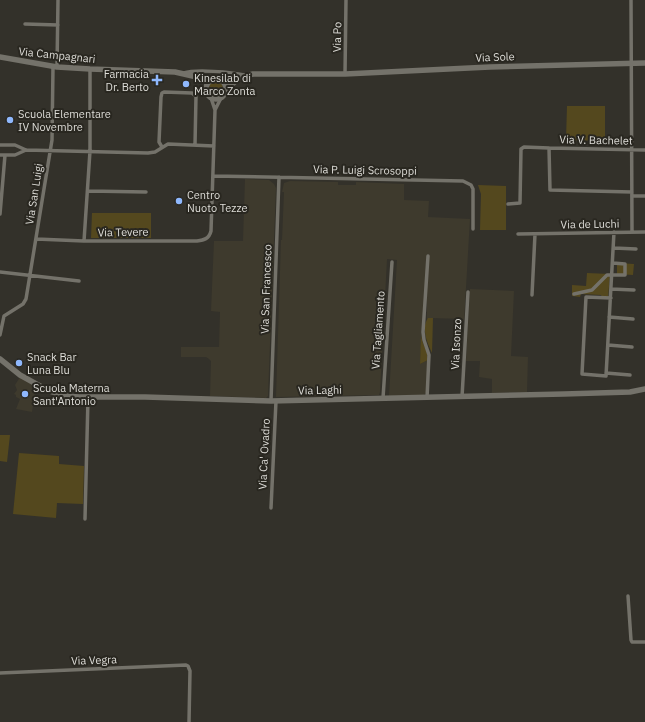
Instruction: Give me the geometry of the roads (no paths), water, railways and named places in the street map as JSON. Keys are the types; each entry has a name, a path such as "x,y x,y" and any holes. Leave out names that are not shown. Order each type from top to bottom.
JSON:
{"main road":[{"name":"Via Campagnari","path":"0,57 55,67 175,72 210,80"},
{"name":"Via Sole","path":"345,74 490,66 645,63"},
{"name":"Via Campagnari","path":"221,80 259,74 345,74"},
{"name":"Via Campagnari","path":"193,76 199,80 205,89"},
{"path":"226,90 225,84 216,78 210,80 206,84 205,89 208,96 211,98 221,98 226,90 242,76"},
{"name":"Via Laghi","path":"1,361 20,375 49,391 65,396 88,398 151,397 274,401 630,392 645,389"}],"street":[{"name":"Via San Luigi","path":"0,335 4,316 23,304 26,299 31,276 53,124 58,0"},
{"name":"Via Po","path":"345,74 346,0"},
{"path":"631,0 632,231"},
{"path":"25,24 58,25"},
{"path":"84,241 90,151 90,69"},
{"name":"Via Campagnari","path":"184,73 189,71 219,72 242,76"},
{"path":"162,147 159,142 161,97 162,93 164,92 192,93 196,96 195,145"},
{"path":"211,98 215,110 213,176"},
{"path":"215,110 221,98"},
{"path":"0,145 15,145 26,150 148,153 154,152 168,144 214,146"},
{"path":"508,204 520,203 521,149 524,147 550,148"},
{"name":"Via V. Bachelet","path":"632,194 550,190 550,148 645,150"},
{"path":"0,155 17,155 26,150"},
{"path":"0,214 5,155"},
{"name":"Via P. Luigi Scrosoppi","path":"213,176 463,181 468,183 473,189 473,229"},
{"name":"Via Tevere","path":"36,239 197,242 204,240 209,236 211,231 213,176"},
{"name":"Via San Francesco","path":"274,401 279,177"},
{"path":"88,191 146,192"},
{"path":"632,194 645,196"},
{"name":"Via de Luchi","path":"518,234 632,231 645,232"},
{"path":"606,374 614,232"},
{"path":"532,295 535,234"},
{"path":"614,248 636,250"},
{"path":"427,398 430,355 424,340 423,332 428,256"},
{"name":"Via Tagliamento","path":"383,398 392,262"},
{"path":"574,294 590,291 604,276 625,275 625,264 613,263"},
{"path":"0,272 79,281"},
{"path":"611,289 634,290"},
{"name":"Via Isonzo","path":"462,397 468,292"},
{"path":"611,298 586,297 582,374 606,376 606,374 630,375"},
{"path":"610,317 633,319"},
{"path":"608,345 632,347"},
{"path":"86,519 88,398"},
{"name":"Via Ca' Ovadro","path":"271,508 274,401"},
{"path":"628,596 631,640 632,642 645,642"},
{"name":"Via Vegra","path":"0,673 188,666 190,671 189,722"}],"place":[{"name":"Farmacia Dr. Berto","path":"157,80"},
{"name":"Kinesilab di Marco Zonta","path":"186,84"},
{"name":"Scuola Elementare IV Novembre","path":"10,120"},
{"name":"Centro Nuoto Tezze","path":"179,201"},
{"name":"Snack Bar Luna Blu","path":"19,363"},
{"name":"Scuola Materna Sant'Antonio","path":"25,394"}]}
